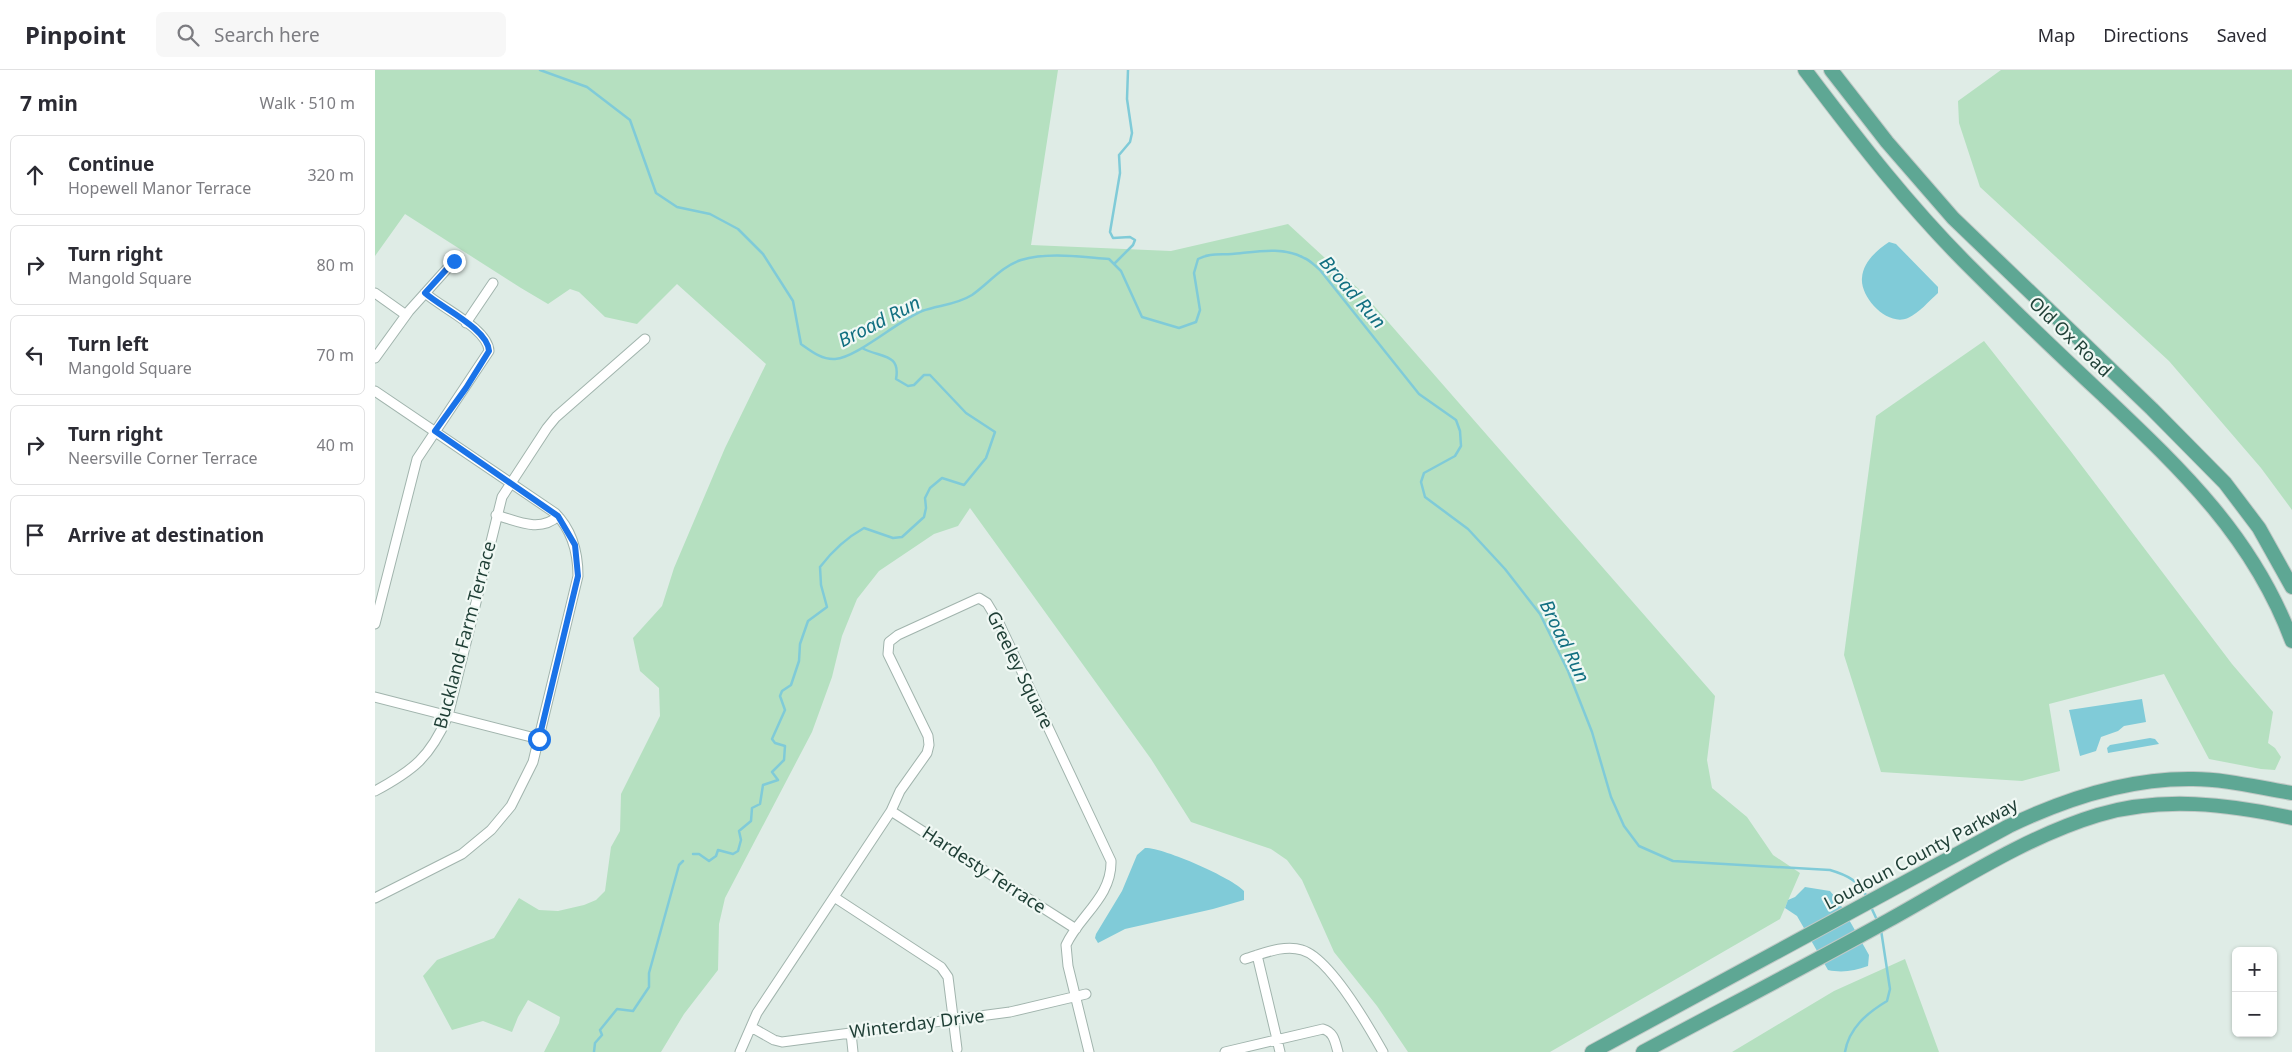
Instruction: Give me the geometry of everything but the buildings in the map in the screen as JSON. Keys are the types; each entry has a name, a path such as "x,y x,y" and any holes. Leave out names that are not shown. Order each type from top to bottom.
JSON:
{"main road":[{"name":"Old Ox Road","path":"1805,70 1883,172 1944,241 2138,428 2208,500 2254,562 2292,641"},
{"name":"Old Ox Road","path":"1831,70 1893,149 1953,218 2192,448 2240,502 2259,528 2292,587"},
{"path":"2259,528 2292,563"},
{"name":"Loudoun County Parkway","path":"1592,1052 2018,822 2060,803 2093,793 2142,782 2195,779 2292,793"},
{"path":"1643,1052 1889,920 1980,868 2054,832 2098,815 2147,806 2186,804 2251,809 2292,818"}],"street":[{"path":"375,358 406,315 454,261"},
{"path":"466,323 493,283"},
{"path":"375,293 406,315"},
{"path":"375,624 417,459 489,351 486,339 425,293"},
{"name":"Buckland Farm Terrace","path":"375,790 402,776 424,758 438,739 447,716 496,516 510,482 547,428 557,417 645,339"},
{"path":"375,391 558,516 575,545 578,576 539,739 525,780 511,806 491,830 448,862 375,898"},
{"path":"496,516 536,525 548,524 558,516"},
{"name":"Greeley Square","path":"740,1052 757,1013 891,811 900,791 927,753 929,745 928,736 888,654 889,642 898,635 974,599 983,599 999,623 1111,861 1111,869 1101,895 1065,945 1075,997 1089,1052"},
{"path":"375,697 539,739"},
{"name":"Hardesty Terrace","path":"891,811 1076,929"},
{"path":"834,897 941,967 948,977 957,1049"},
{"path":"1245,958 1286,948 1302,950 1314,957 1362,1014 1383,1052"},
{"path":"1257,955 1280,1052"},
{"name":"Winterday Drive","path":"751,1027 774,1040 782,1042 1010,1012 1086,994"},
{"path":"1225,1052 1323,1029 1334,1037 1338,1052"},
{"path":"851,1033 853,1052"}],"green space":[{"path":"375,70 1058,70 1031,245 1171,251 1288,224 1362,292 1715,696 1707,760 1712,788 1747,817 1773,855 1800,873 1780,919 1550,1052 1408,1052 1377,1006 1334,952 1302,880 1287,860 1271,849 1191,822 1151,759 970,508 958,526 934,534 879,571 857,599 842,636 832,677 812,732 725,898 719,924 718,970 684,1014 661,1052 544,1052 559,1023 560,1017 528,1000 512,1032 483,1021 452,1030 423,976 437,960 494,938 519,898 539,910 558,911 596,900 605,891 611,847 620,831 621,794 660,716 659,688 640,671 633,638 662,606 674,568 725,448 766,364 677,284 637,324 605,317 579,292 570,289 548,304 405,214 375,256"},
{"path":"2001,70 2292,70 2292,510 2261,468 2169,361 1980,187 1959,123 1958,101"},
{"path":"1984,341 2069,449 2232,664 2273,712 2268,743 2275,748 2281,757 2275,770 2209,759 2164,674 2049,704 2060,771 2022,781 1881,772 1844,655 1876,416"},
{"path":"1905,959 1939,1052 1732,1052 1834,991"}],"water":[{"path":"1889,242 1896,244 1938,287 1938,293 1920,310 1908,318 1900,320 1884,314 1876,308 1865,294 1863,286 1862,278 1865,267 1875,253"},
{"path":"2142,699 2146,722 2124,726 2118,731 2101,737 2096,751 2080,756 2069,710"},
{"path":"2150,738 2155,739 2159,744 2108,753 2107,748 2110,745"},
{"path":"1145,848 1166,852 1212,871 1244,891 1244,900 1125,929 1098,943 1095,938 1096,934 1122,891 1137,855"},
{"path":"1805,887 1830,891 1839,902 1869,955 1868,966 1848,971 1828,970 1797,916 1785,908 1788,900 1795,897"}],"waterway":[{"name":"Broad Run","path":"540,70 587,87 630,120 656,193 677,207 710,214 738,229 763,254 793,301 801,344 817,354 830,359 844,357 855,352 901,322 922,311 954,303 972,295 1008,266 1021,260 1043,256 1109,259 1121,271 1142,317 1179,328 1196,322 1200,310 1194,273 1198,259 1211,255 1278,251 1296,254 1308,260 1320,270 1419,394 1456,420 1460,431 1461,446 1455,456 1424,473 1421,482 1425,497 1468,529 1505,569 1540,614 1568,671 1592,732 1611,797 1624,826 1639,846 1673,861 1830,870 1852,879 1864,891 1867,897"},
{"path":"1114,264 1133,245 1135,240 1130,237 1113,238 1110,232 1120,173 1119,155 1130,142 1132,133 1127,99 1128,70"},
{"path":"693,854 699,854 709,861 716,856 718,850 733,854 738,851 741,840 739,831 751,821 752,808 760,804 763,785 778,780 772,772 784,760 785,746 775,743 772,739 785,710 780,696 782,691 791,685 799,661 800,644 808,621 827,607 821,585 820,567 840,545 864,528 893,538 902,537 924,517 926,508 925,498 930,488 942,478 964,485 986,458 995,432 966,413 930,375 924,375 914,385 908,386 896,379 897,371 892,360 862,348"},
{"path":"594,1052 595,1043 602,1035 600,1030 617,1009 633,1011 649,987 649,973 679,865 683,861"},
{"name":"Broad Run","path":"1871,907 1877,920"},
{"name":"Broad Run","path":"1845,1052 1847,1043 1855,1028 1866,1016 1887,1001 1890,989 1881,930"}],"route":[{"path":"454,261 425,293 481,333 489,345 489,351 466,388 435,431 555,513 571,536 577,555 578,576 539,739"}]}
